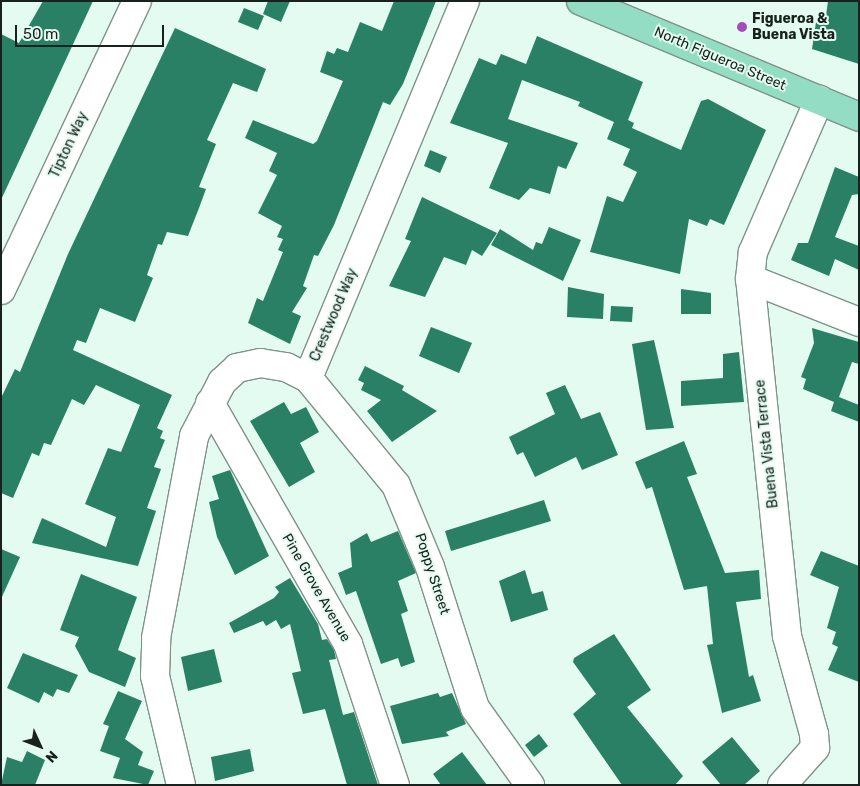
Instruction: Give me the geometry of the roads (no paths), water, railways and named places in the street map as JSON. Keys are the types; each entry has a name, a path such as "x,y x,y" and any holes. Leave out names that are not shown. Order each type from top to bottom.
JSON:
{"main road":[{"name":"North Figueroa Street","path":"581,1 859,117"}],"street":[{"name":"Tipton Way","path":"1,290 137,1"},
{"name":"Crestwood Way","path":"181,785 156,676 156,638 194,436 210,403 237,368 278,366 308,378 466,1"},
{"name":"Buena Vista Terrace","path":"782,785 815,748 814,734 787,636 750,280 753,252 819,100"},
{"path":"750,280 859,322"},
{"name":"Poppy Street","path":"308,378 396,485 427,558 476,708 530,785"},
{"name":"Pine Grove Avenue","path":"210,403 348,644 395,785"}],"place":[{"name":"Figueroa & Buena Vista","path":"742,27"}]}
